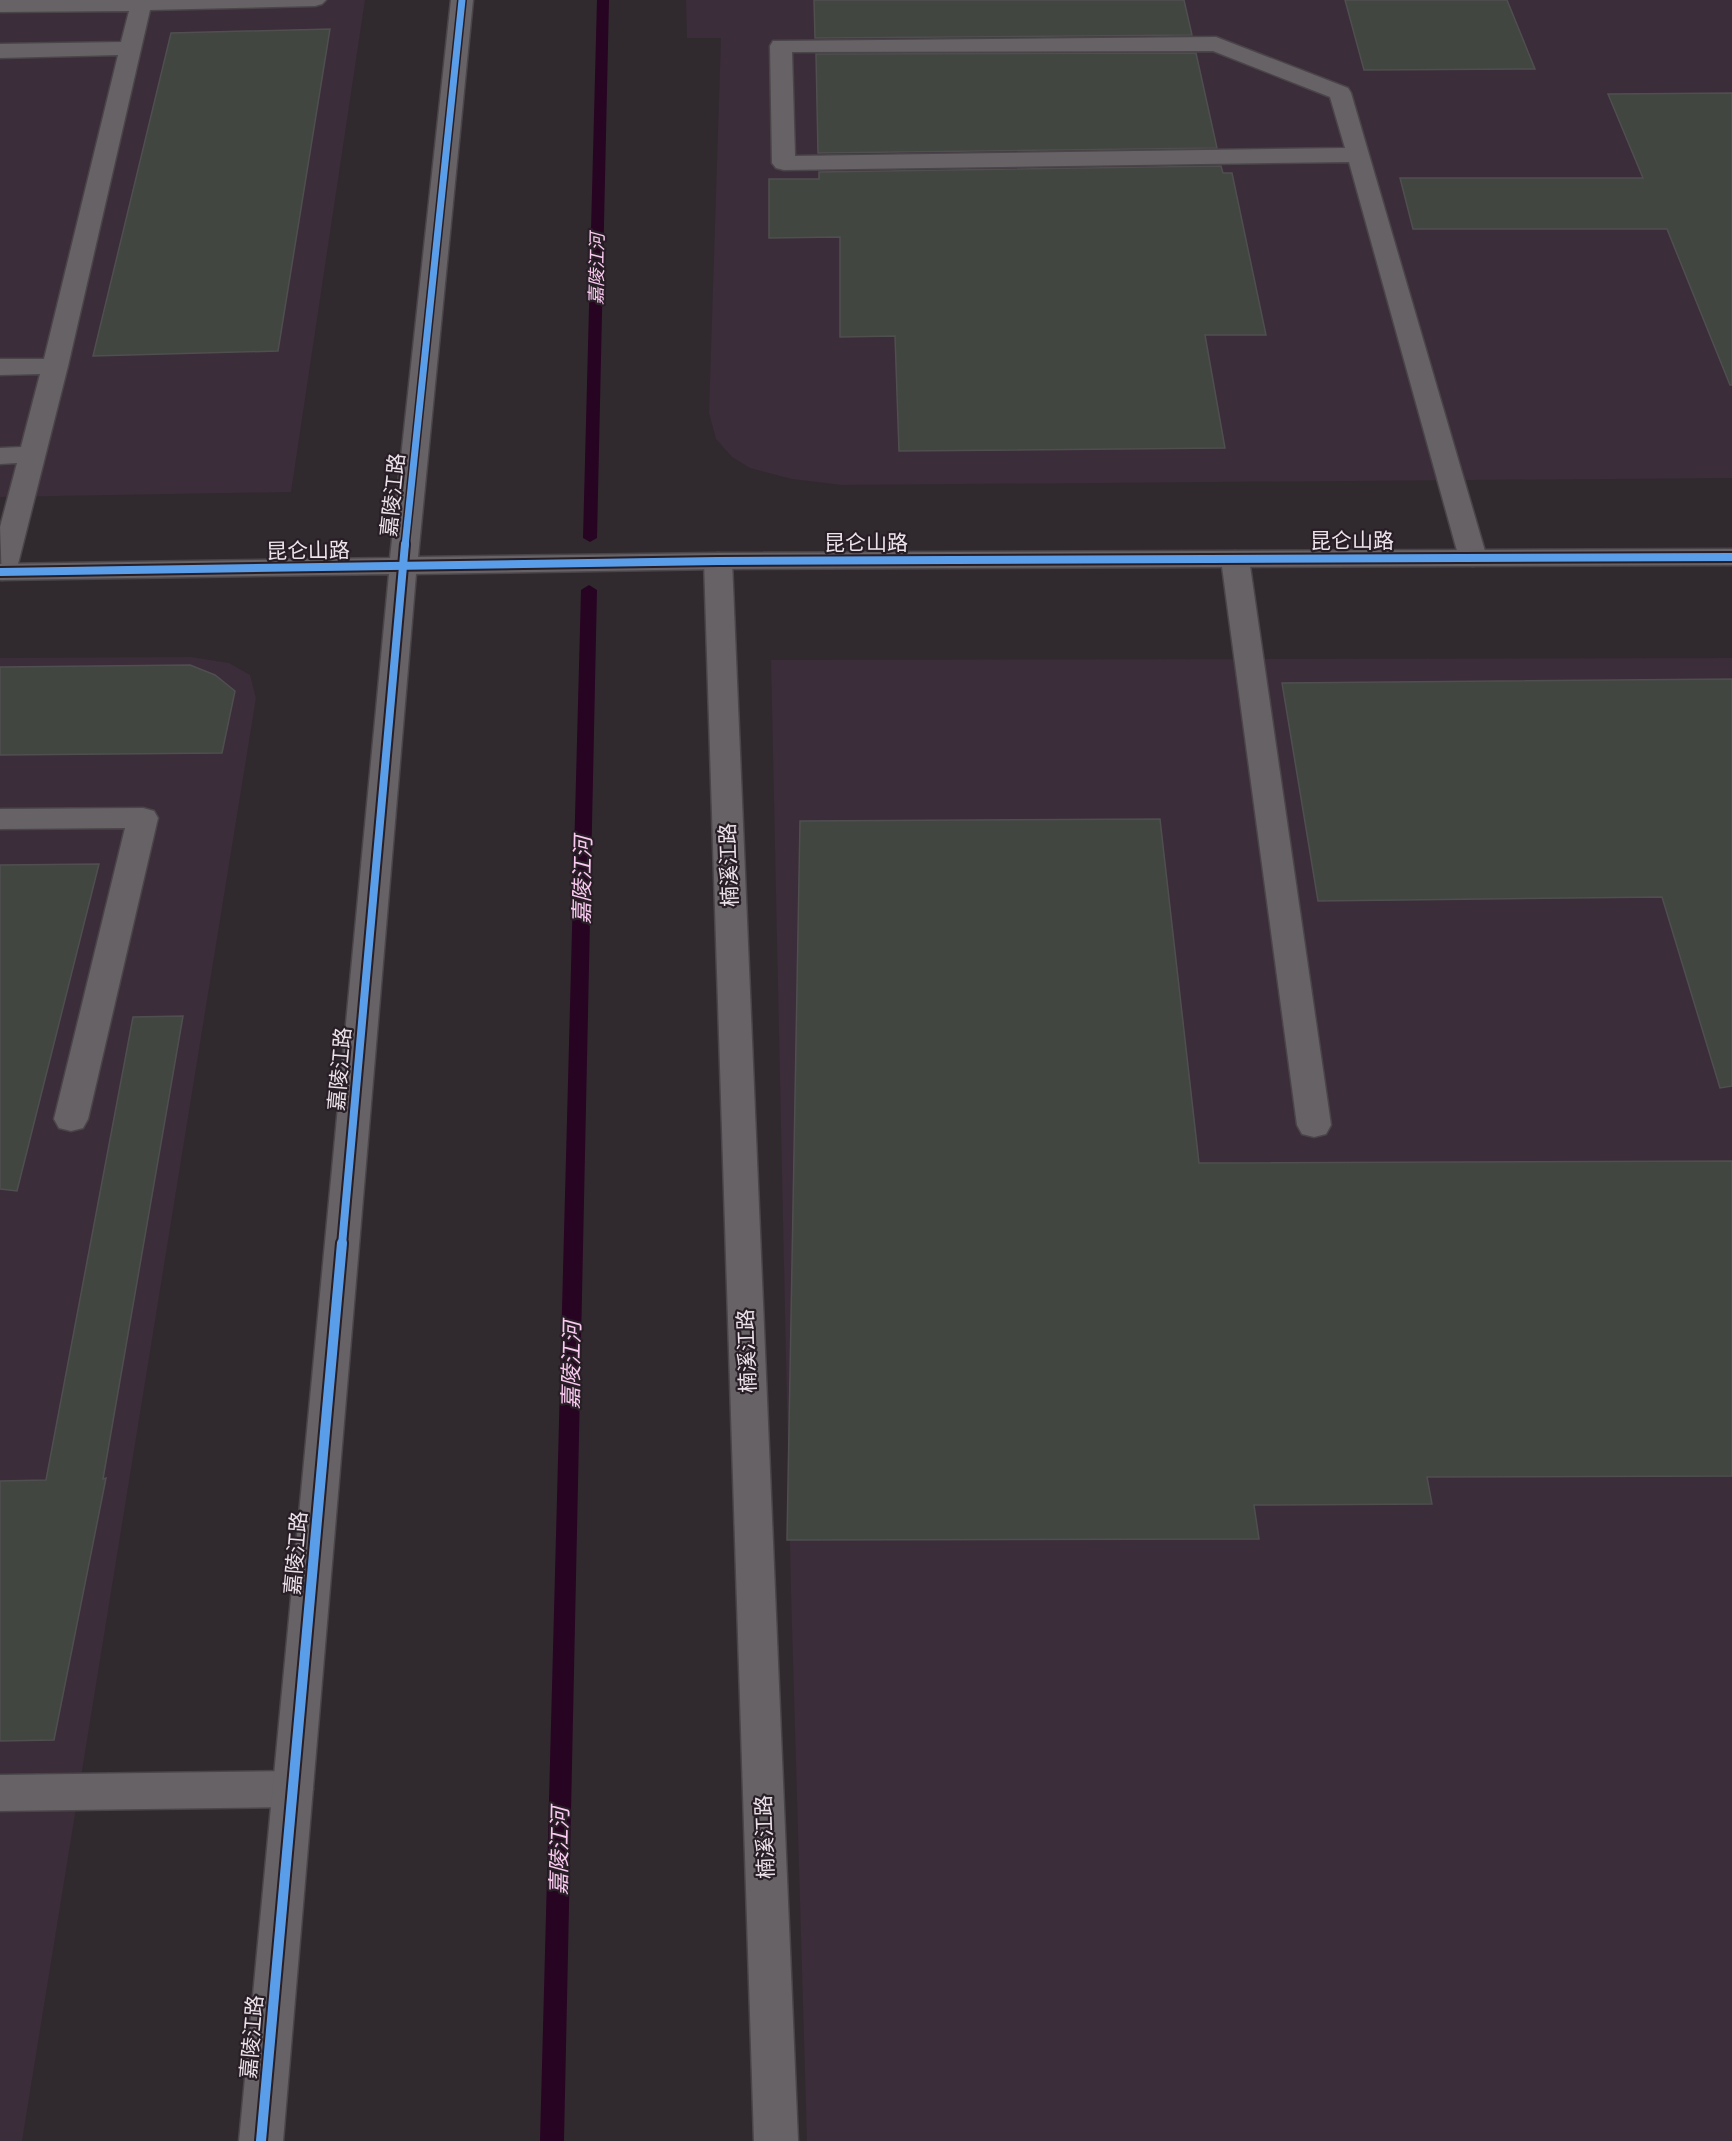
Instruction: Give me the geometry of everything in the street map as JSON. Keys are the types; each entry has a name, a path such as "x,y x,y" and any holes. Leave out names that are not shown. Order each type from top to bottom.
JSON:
{"street":[{"path":"0,6 315,0"},
{"name":"嘉陵江路","path":"261,2141 403,568 462,0"},
{"path":"1,572 55,366 141,4"},
{"path":"1358,155 784,163 781,46 1216,44 1340,93 1358,155 1473,558"},
{"path":"0,51 130,48"},
{"path":"0,367 55,366"},
{"path":"0,456 32,455"},
{"name":"昆仑山路","path":"1,572 403,568 718,561 1732,557"},
{"path":"1235,559 1314,1125"},
{"name":"楠溪江路","path":"718,561 776,2141"},
{"path":"0,819 143,818 71,1119"},
{"path":"0,1793 293,1789"}],"shaded area":[{"path":"0,0 365,0 291,492 0,497"},
{"path":"686,0 1732,0 1732,478 842,485 792,479 750,468 732,457 716,439 709,413 721,38 687,38"},
{"path":"191,657 229,663 250,675 256,698 22,2141 0,2141 0,658"},
{"path":"1732,658 1732,2141 807,2141 791,1592 771,660"}],"building":[{"path":"814,0 1184,0 1192,35 815,38"},
{"path":"1345,0 1507,0 1535,69 1364,70"},
{"path":"330,29 278,351 93,356 171,33"},
{"path":"1196,53 1217,148 818,153 816,54"},
{"path":"1732,93 1732,385 1730,385 1667,229 1413,229 1400,178 1643,178 1608,94"},
{"path":"1221,166 1223,173 1232,173 1266,335 1205,335 1225,448 899,451 895,336 840,337 840,237 769,238 769,179 819,179 819,172"},
{"path":"190,665 215,675 235,691 222,753 0,755 0,667"},
{"path":"1732,679 1732,1086 1720,1088 1662,897 1318,901 1282,683"},
{"path":"1160,819 1199,1163 1732,1161 1732,1476 1427,1477 1432,1504 1254,1505 1259,1539 787,1540 800,821"},
{"path":"99,864 17,1191 0,1189 0,865"},
{"path":"183,1016 103,1479 106,1478 54,1740 0,1741 0,1481 46,1480 133,1017"}],"waterway":[{"name":"嘉陵江河","path":"590,538 603,0"},
{"name":"嘉陵江河","path":"552,2141 589,590"}],"cycle path":[{"path":"261,2141 403,568 462,0"},
{"path":"0,572 718,561 1732,557"}]}
